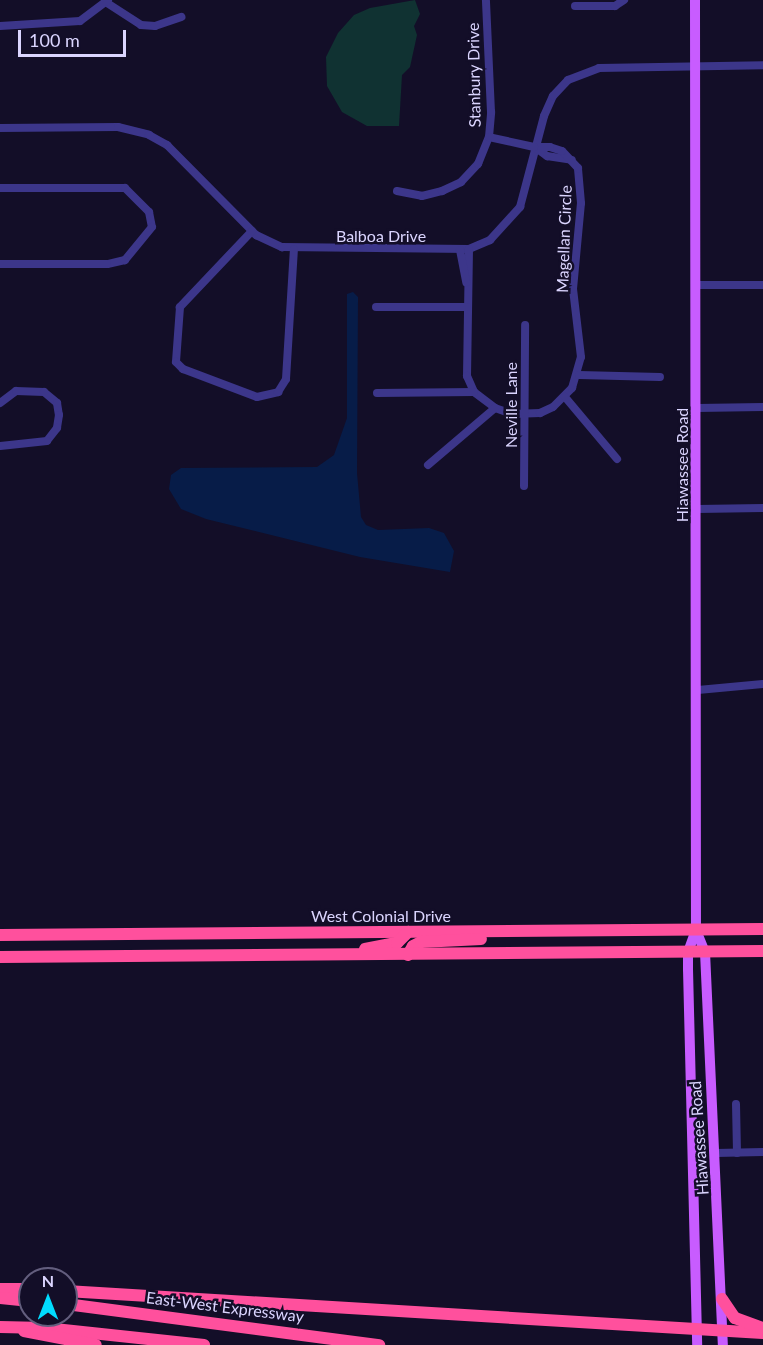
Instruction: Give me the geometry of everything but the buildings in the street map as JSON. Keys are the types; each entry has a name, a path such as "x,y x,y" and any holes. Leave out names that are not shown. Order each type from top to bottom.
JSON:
{"highway":[{"name":"West Colonial Drive","path":"0,935 763,929"},
{"path":"337,954 397,943 408,932"},
{"path":"408,955 413,946 421,942 504,938 516,932"},
{"path":"134,956 135,934"},
{"path":"0,957 763,951"},
{"path":"0,1289 18,1289"},
{"path":"78,1291 280,1301 697,1330 723,1339 763,1333"},
{"path":"0,1298 18,1300"},
{"path":"722,1299 735,1318 763,1328"},
{"name":"East-West Expressway","path":"78,1306 379,1345"},
{"path":"0,1328 204,1345"},
{"path":"17,1328 41,1337 96,1345"}],"main road":[{"name":"Hiawassee Road","path":"695,0 698,690 696,930 688,952 697,1345"},
{"name":"Hiawassee Road","path":"696,930 705,952 723,1339"}],"street":[{"name":"Stanbury Drive","path":"397,191 422,196 461,182 478,164 489,137 486,0"},
{"path":"575,6 615,6 624,0"},
{"path":"0,26 80,21 108,1 141,26 155,26 181,17"},
{"name":"Balboa Drive","path":"0,129 118,127 149,135 167,145 252,231 275,245 294,249 469,249 490,240 520,207 534,147 553,96 580,72 615,66 763,65"},
{"name":"Magellan Circle","path":"489,137 534,147 547,156 573,160 580,182 573,289 581,357 579,375 566,397 540,413 525,415"},
{"path":"0,188 125,188 149,212 152,227 126,260 107,264 0,264"},
{"path":"252,231 180,307 176,362 183,369 256,397 278,392 286,379 294,249"},
{"path":"460,249 467,289"},
{"path":"469,249 467,376 474,392 495,408 525,415"},
{"path":"697,285 763,285"},
{"path":"376,308 467,307"},
{"name":"Neville Lane","path":"524,486 525,325"},
{"path":"579,375 660,377"},
{"path":"0,402 16,391 44,392 57,403 59,415 57,428 47,441 0,446"},
{"path":"377,393 474,392"},
{"path":"566,397 617,459"},
{"path":"697,408 763,407"},
{"path":"428,465 495,408"},
{"path":"698,509 763,508"},
{"path":"698,690 763,684"},
{"path":"736,1104 737,1153"},
{"path":"716,1153 763,1152"}],"green space":[{"path":"415,0 420,14 414,26 417,35 410,67 402,75 399,126 367,126 342,112 327,86 326,57 338,33 354,15 370,8"}],"water":[{"path":"353,292 358,297 357,473 361,517 366,525 378,530 429,528 444,533 454,551 450,572 360,557 206,519 181,509 169,489 171,475 181,468 317,467 334,455 347,418 347,294"}]}
